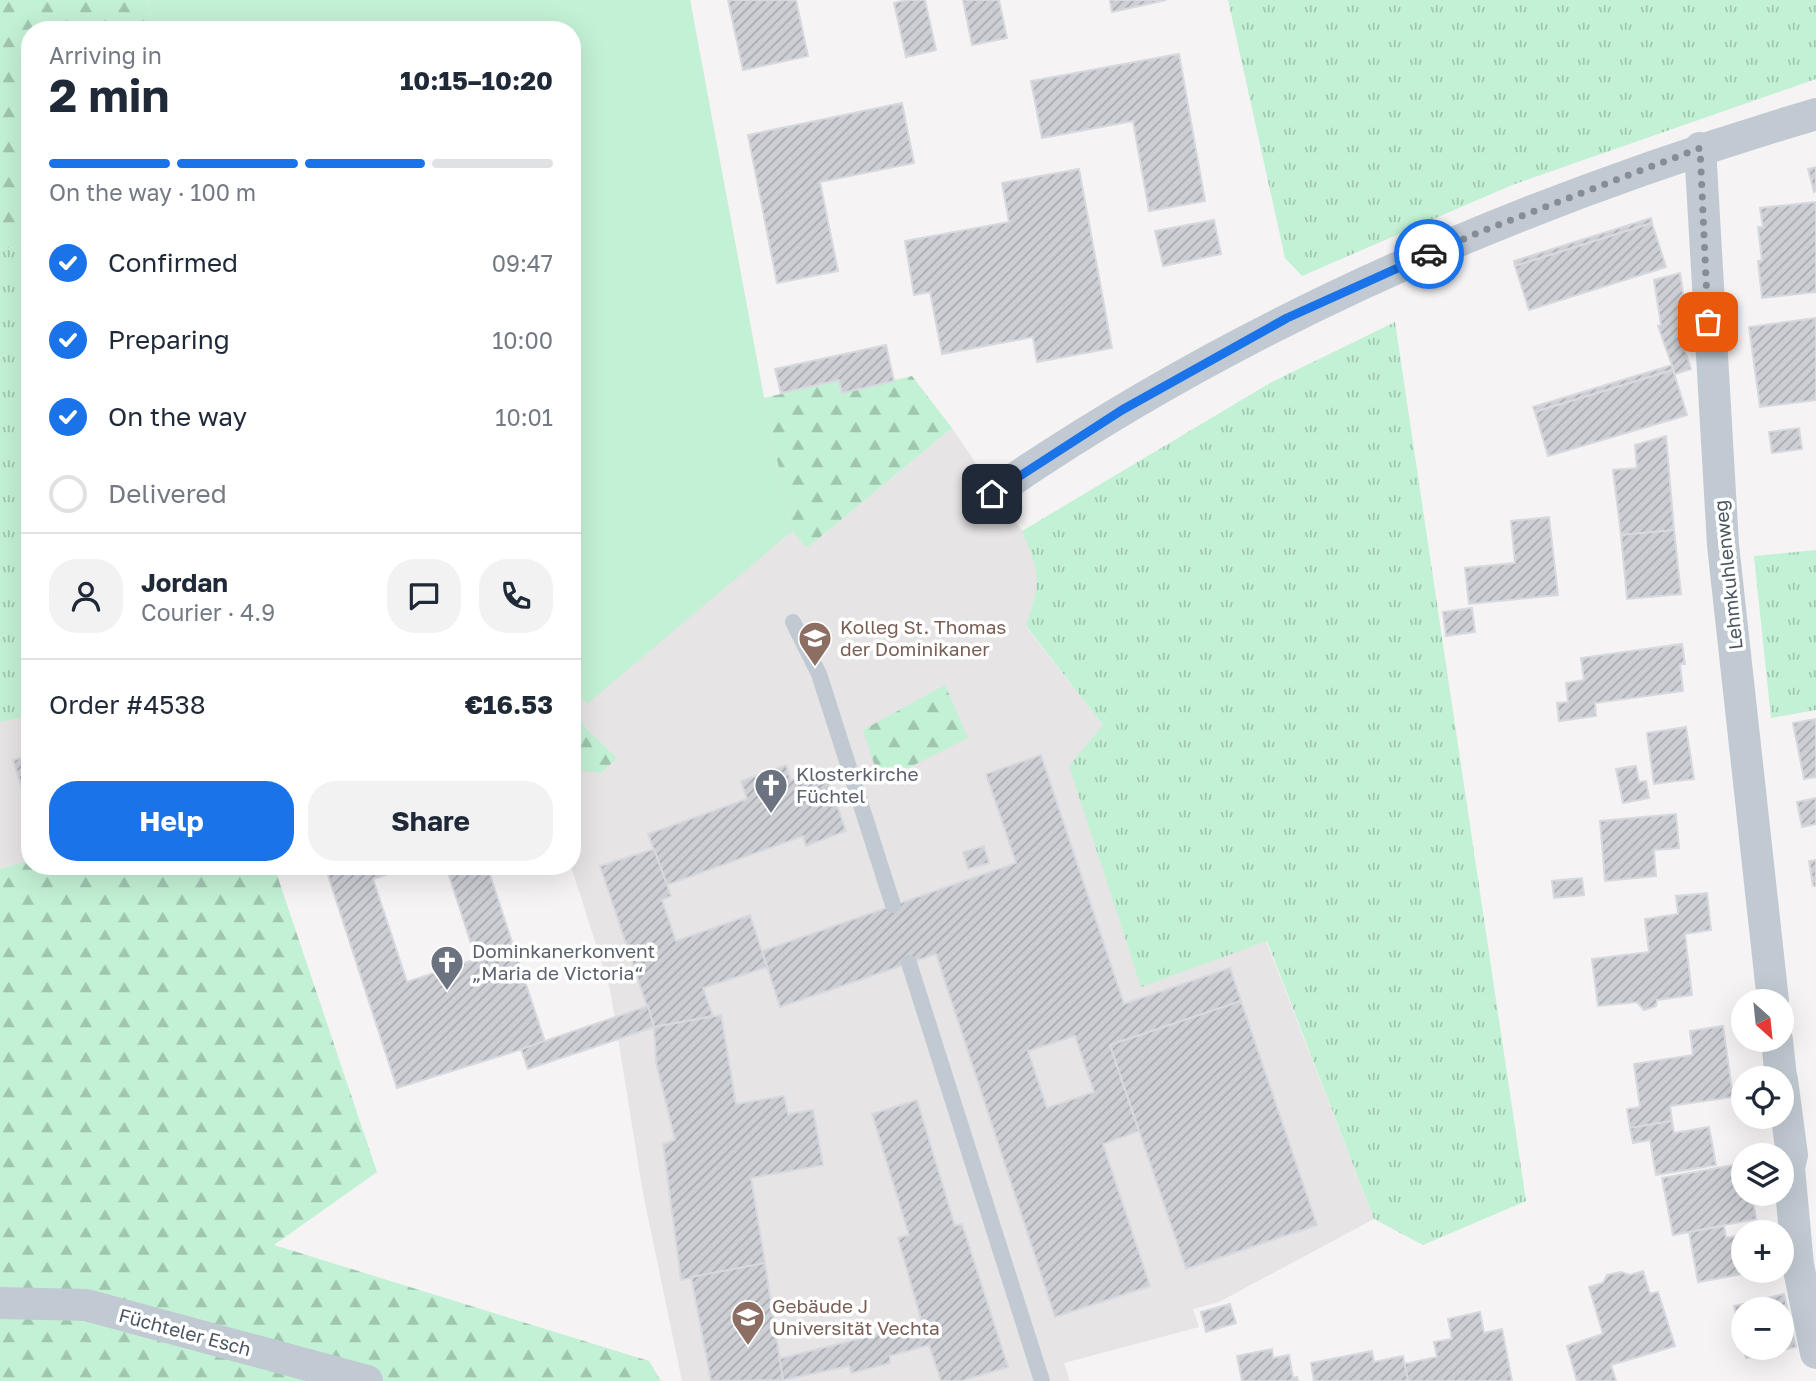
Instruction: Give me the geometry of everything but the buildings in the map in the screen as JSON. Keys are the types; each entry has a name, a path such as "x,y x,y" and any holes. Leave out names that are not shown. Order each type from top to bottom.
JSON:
{"street":[{"path":"992,494 1122,410 1287,318 1482,231 1700,148 1816,114"},
{"name":"Lehmkuhlenweg","path":"1700,148 1723,545 1772,989"},
{"path":"1788,1129 1798,1265 1816,1353"},
{"name":"Füchteler Esch","path":"0,1303 86,1305 367,1381"}],"lane":[{"path":"793,622 819,674 893,905"},
{"path":"909,963 1042,1381"}],"shaded area":[{"name":"Kolleg St. Thomas der Dominikaner","path":"690,0 764,398 792,531 807,548 952,428 1022,531 1033,557 1039,585 1026,627 1103,725 1142,986 1266,941 1374,1219 1219,1302 1193,1309 1199,1327 1064,1363 1070,1381 682,1381 643,1193 610,989 574,875 581,875 581,21 315,21"},
{"path":"21,718 21,863 0,869 0,722"}],"green space":[{"path":"0,0 148,0 152,21 21,21 21,245 0,250"},
{"path":"148,0 690,0 764,398 792,531 587,704 581,696 581,21 152,21"},
{"path":"1228,0 1816,0 1816,79 1512,185 1302,276 1285,258"},
{"path":"21,245 21,718 0,722 0,250"},
{"path":"1395,322 1526,1201 1423,1245 1374,1219 1267,941 1141,987 1069,766 1103,725 1026,626 1037,578 1033,558 1022,531 1270,383"},
{"path":"912,376 952,428 807,548 792,531 764,398 839,380 842,392"},
{"path":"1816,550 1816,710 1771,718 1754,556"},
{"path":"945,685 968,738 880,782 863,730"},
{"path":"581,720 587,730 617,758 601,773 581,771"},
{"path":"21,863 21,875 277,875 377,1172 274,1245 649,1361 661,1381 0,1381 0,869"}],"way so far":[{"path":"1429,254 1482,231 1700,148 1708,322"}],"place":[{"name":"Kolleg St. Thomas der Dominikaner","path":"815,668"},
{"name":"Klosterkirche Füchtel","path":"771,815"},
{"name":"Dominkanerkonvent „Maria de Victoria“","path":"447,992"},
{"name":"Gebäude J Universität Vechta","path":"748,1347"}],"route":[{"path":"992,494 1122,410 1287,318 1429,254"}]}
